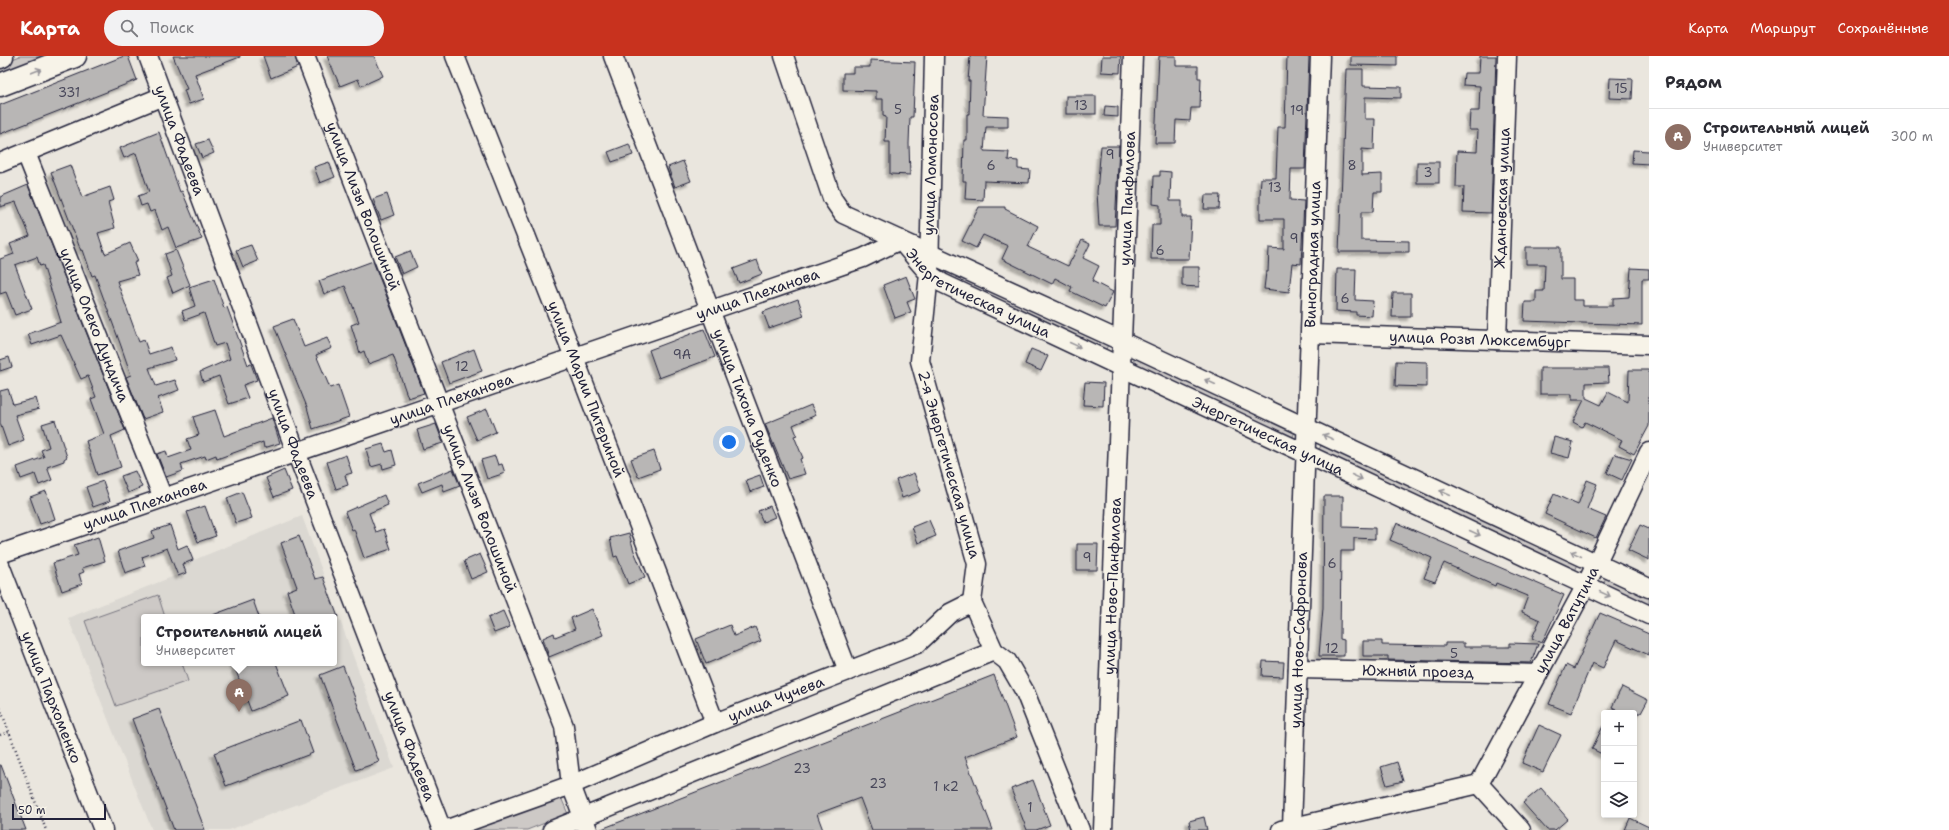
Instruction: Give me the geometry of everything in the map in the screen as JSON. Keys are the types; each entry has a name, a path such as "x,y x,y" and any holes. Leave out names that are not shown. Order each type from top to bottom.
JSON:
{"main road":[{"path":"0,85 75,56"}],"street":[{"name":"улица Фадеева","path":"148,56 296,452 442,830"},
{"name":"улица Лизы Волошиной","path":"305,56 564,726 571,785"},
{"name":"улица Марии Питериной","path":"455,56 574,357 715,723"},
{"name":"улица Тихона Руденко","path":"613,56 848,671"},
{"name":"Энергетическая улица","path":"784,56 832,198 844,214 900,240 928,251 1649,588"},
{"name":"улица Ломоносова","path":"929,274 928,251 934,56"},
{"name":"улица Панфилова","path":"1123,342 1133,56"},
{"name":"Виноградная улица","path":"1307,453 1320,56"},
{"name":"Ждановская улица","path":"1497,340 1507,56"},
{"path":"0,163 163,96"},
{"name":"улица Олеко Дундича","path":"26,153 163,498"},
{"name":"улица Плеханова","path":"0,554 863,258 900,240"},
{"name":"Энергетическая улица","path":"900,240 929,274 942,283 1307,453 1649,615"},
{"name":"2-я Энергетическая улица","path":"929,274 920,360 977,564 972,602"},
{"name":"улица Розы Люксембург","path":"1311,334 1649,345"},
{"name":"улица Ново-Панфилова","path":"1103,830 1123,342"},
{"name":"улица Ватутина","path":"1478,784 1586,585 1649,452"},
{"name":"улица Ново-Сафронова","path":"1286,828 1298,669 1307,453"},
{"name":"улица Пархоменко","path":"0,565 103,830"},
{"path":"972,602 994,651 1007,661 1025,692 1080,830"},
{"name":"улица Чучева","path":"445,830 571,785 715,723 917,644 950,613 972,602"},
{"path":"552,830 586,824 994,651"},
{"name":"Южный проезд","path":"1298,669 1538,674"},
{"path":"1286,828 1478,784 1521,830"},
{"path":"571,785 586,824"}],"path":[{"path":"0,708 46,830"},
{"path":"0,735 9,732"}],"shaded area":[{"path":"20,56 53,56 0,76 0,64"},
{"path":"949,268 1109,342 1105,352 945,277"},
{"path":"1136,355 1296,429 1292,439 1131,365"},
{"path":"1322,443 1579,562 1575,571 1318,452"},
{"path":"302,516 394,768 229,830 152,830 68,618 177,575 174,568"},
{"path":"1607,575 1649,594 1649,606 1603,584"},
{"path":"158,595 164,614 141,614 141,666 183,666 188,681 116,706 85,621"},
{"path":"560,795 568,814 527,830 471,830"}],"building":[{"path":"124,56 128,56 137,80 0,134 0,105"},
{"path":"173,56 240,57 195,74 204,99 189,104 184,90 187,89"},
{"path":"263,56 295,56 298,67 271,78"},
{"path":"327,56 374,56 383,76 361,86 358,79 340,86"},
{"path":"970,56 987,56 983,115 1008,116 1008,127 986,127 984,151 1009,152 1008,160 1018,161 1018,169 1030,170 1029,183 984,181 983,200 965,199 966,181 963,181 964,140 967,140 967,114 969,114 970,81 968,81"},
{"path":"1102,56 1121,56 1120,73 1101,72"},
{"path":"1159,56 1176,56 1176,66 1198,66 1198,78 1201,78 1200,108 1191,108 1190,121 1176,120 1175,143 1155,143"},
{"path":"1287,56 1309,57 1305,169 1291,169 1290,200 1304,201 1301,264 1292,263 1289,292 1264,289 1266,272 1268,272 1269,248 1284,249 1284,219 1260,219 1261,178 1276,178 1278,127 1285,127"},
{"path":"1351,56 1397,56 1397,66 1351,65"},
{"path":"1480,56 1496,56 1491,213 1463,212 1464,187 1456,187 1457,151 1477,152 1478,130 1469,130 1470,111 1479,111 1480,86 1463,85 1464,73 1479,73"},
{"path":"870,60 915,62 913,117 910,117 910,175 890,174 890,142 885,142 886,117 883,116 883,99 876,99 876,91 843,90 843,73 853,73 853,67 870,67"},
{"path":"1346,69 1363,69 1363,86 1401,87 1401,98 1365,97 1365,119 1375,119 1374,150 1362,149 1362,175 1382,174 1382,192 1374,192 1373,212 1361,212 1361,240 1409,241 1409,252 1339,252"},
{"path":"1610,78 1633,79 1632,99 1609,98"},
{"path":"1066,96 1096,96 1096,114 1066,114"},
{"path":"1105,106 1118,107 1118,117 1104,116"},
{"path":"159,132 180,192 182,191 202,239 176,248 168,227 162,230 155,210 150,212 147,204 141,206 138,196 149,192 136,153 124,158 120,148"},
{"path":"208,140 214,153 202,158 196,144"},
{"path":"629,144 633,155 612,162 608,152"},
{"path":"1101,146 1119,146 1115,226 1099,226 1097,192"},
{"path":"1633,150 1649,151 1649,164 1632,163"},
{"path":"683,161 691,181 675,187 668,167"},
{"path":"329,162 335,177 320,183 314,167"},
{"path":"1417,162 1439,162 1439,183 1417,183"},
{"path":"70,165 82,197 110,187 114,200 108,202 115,228 98,233 105,254 130,243 138,261 134,263 138,275 117,281 139,342 144,340 149,354 171,347 175,360 149,368 156,386 175,380 179,390 158,398 163,412 143,419 126,377 131,375 95,275 92,276 83,250 81,251 51,172"},
{"path":"1160,171 1171,172 1170,201 1182,201 1182,217 1191,217 1189,259 1151,259 1152,225 1160,225 1160,205 1153,204 1154,176 1160,176"},
{"path":"28,185 125,430 111,436 121,467 97,475 86,441 104,434 91,399 96,397 88,376 81,379 61,335 32,345 28,334 61,322 43,265 40,266 37,257 15,265 32,309 15,315 6,292 0,294 0,259 14,254 10,244 30,236 16,202 0,207 0,197"},
{"path":"387,194 394,215 381,220 373,199"},
{"path":"1205,195 1220,195 1219,209 1204,209"},
{"path":"979,207 1005,207 1005,209 1038,226 1028,247 1068,266 1082,240 1090,244 1083,258 1099,266 1092,281 1113,292 1105,308 1070,291 1072,287 1055,278 1052,284 1002,259 1008,246 983,235 976,248 962,241"},
{"path":"251,245 258,261 243,267 236,250"},
{"path":"1526,247 1561,247 1561,279 1573,279 1573,300 1583,300 1583,306 1613,306 1613,298 1629,297 1631,268 1649,269 1649,279 1642,279 1642,325 1524,321 1525,302 1536,302 1536,291 1544,291 1545,264 1526,264"},
{"path":"176,250 190,285 173,293 167,278 172,276 165,254"},
{"path":"410,251 417,267 402,274 395,257"},
{"path":"757,260 762,274 739,283 733,269"},
{"path":"373,261 424,393 408,398 393,355 368,364 364,351 360,353 351,325 359,322 345,286 324,294 319,281"},
{"path":"1182,267 1199,267 1199,287 1182,286"},
{"path":"1337,269 1356,269 1355,300 1373,301 1372,316 1356,315 1356,312 1336,311"},
{"path":"906,276 915,299 907,302 911,312 895,318 883,285"},
{"path":"214,279 224,308 227,307 248,365 251,364 257,380 243,385 248,398 229,404 219,376 203,382 200,372 230,359 225,343 215,346 204,313 185,320 182,311 195,306 189,287"},
{"path":"1393,293 1411,293 1411,317 1392,317"},
{"path":"798,299 804,316 769,328 763,312"},
{"path":"293,319 304,347 327,338 332,348 316,355 330,388 338,385 349,417 313,429 307,407 274,326"},
{"path":"704,329 715,357 659,378 649,350"},
{"path":"474,349 482,371 449,383 441,362"},
{"path":"1031,349 1048,356 1041,371 1025,364"},
{"path":"9,357 12,367 0,371 0,360"},
{"path":"1396,361 1427,362 1427,387 1395,386"},
{"path":"1540,368 1608,368 1609,382 1586,383 1586,398 1601,405 1608,392 1628,402 1629,370 1649,370 1649,426 1634,454 1619,446 1622,440 1585,422 1582,427 1573,422 1584,400 1572,400 1572,394 1540,394"},
{"path":"1085,382 1104,383 1103,406 1083,405"},
{"path":"8,389 13,404 36,398 39,409 15,415 24,440 8,446 0,423 0,391"},
{"path":"811,405 816,415 793,425 797,435 794,436 803,458 800,459 805,474 788,479 765,424"},
{"path":"487,409 496,432 477,440 467,417"},
{"path":"215,410 224,436 272,418 280,443 264,448 263,442 217,459 216,455 206,459 205,456 181,464 183,471 166,477 157,454 166,451 168,458 191,450 187,439 199,435 193,417"},
{"path":"55,420 67,457 64,461 47,467 52,480 39,485 35,474 21,479 17,467 44,457 41,450 49,447 42,424"},
{"path":"436,424 443,443 423,449 417,430"},
{"path":"1554,437 1573,442 1569,458 1550,453"},
{"path":"383,444 386,452 392,450 396,465 383,469 382,464 371,467 366,449"},
{"path":"654,451 660,469 638,477 631,459"},
{"path":"1615,454 1632,459 1622,480 1607,473"},
{"path":"346,455 352,473 345,475 348,485 336,489 327,462"},
{"path":"495,456 498,465 502,464 505,473 487,479 481,460"},
{"path":"453,469 460,486 444,492 442,484 422,492 418,483"},
{"path":"284,470 292,490 274,497 266,478"},
{"path":"135,471 142,487 128,493 121,476"},
{"path":"914,473 921,491 902,498 896,480"},
{"path":"760,475 764,487 750,492 746,480"},
{"path":"1587,480 1597,484 1587,509 1606,517 1596,538 1545,514 1554,494 1578,505"},
{"path":"103,481 110,501 93,507 86,487"},
{"path":"46,491 55,519 40,524 30,497"},
{"path":"242,492 252,518 236,523 227,498"},
{"path":"384,495 388,505 369,513 376,532 384,529 391,549 364,558 354,529 352,530 345,512"},
{"path":"1324,496 1343,496 1343,527 1375,528 1375,539 1354,538 1354,551 1341,551 1340,639 1344,640 1344,656 1319,656 1323,608"},
{"path":"205,506 216,536 198,542 187,512"},
{"path":"770,506 775,517 763,522 758,511"},
{"path":"929,520 936,536 918,543 912,527"},
{"path":"1397,523 1564,595 1542,643 1532,638 1540,620 1522,612 1528,596 1496,583 1495,586 1444,563 1435,582 1424,578 1432,558 1390,540"},
{"path":"170,525 178,549 187,545 193,560 183,564 186,573 178,576 167,548 142,557 145,566 125,573 118,551 154,538 152,531"},
{"path":"1640,525 1649,529 1649,560 1628,550"},
{"path":"629,533 634,551 645,577 628,584 617,556 614,557 610,538"},
{"path":"299,536 315,579 323,577 337,614 295,614 287,591 297,587 281,543"},
{"path":"98,537 105,561 82,568 84,572 79,574 82,584 62,591 53,563 78,555 74,545"},
{"path":"1077,544 1098,544 1097,570 1077,570"},
{"path":"480,554 488,572 471,579 464,561"},
{"path":"253,600 258,614 215,614"},
{"path":"592,609 603,635 549,657 543,638 554,633 555,637 575,629 571,618"},
{"path":"503,611 510,627 494,633 488,618"},
{"path":"1600,613 1649,634 1649,655 1616,640 1603,668 1592,663 1571,713 1549,704 1566,665 1574,669"},
{"path":"730,625 734,636 755,627 761,641 706,664 696,639"},
{"path":"1363,641 1382,641 1382,645 1445,646 1445,643 1464,643 1464,647 1510,647 1510,643 1538,644 1531,663 1388,660 1388,656 1363,656"},
{"path":"1263,661 1284,662 1283,677 1262,676"},
{"path":"234,666 277,666 289,696 251,711"},
{"path":"343,666 379,762 356,770 320,675"},
{"path":"994,675 1017,737 965,757 993,830 872,830 860,798 817,814 823,830 599,830"},
{"path":"1622,687 1648,700 1641,713 1637,713 1637,710 1616,710 1612,707"},
{"path":"159,709 205,830 174,830 132,719"},
{"path":"301,720 313,753 226,786 214,753"},
{"path":"1539,725 1561,735 1543,772 1522,763"},
{"path":"1601,730 1601,754 1592,749"},
{"path":"1397,762 1403,781 1387,785 1381,767"},
{"path":"1,765 26,830 0,830"},
{"path":"1033,780 1050,825 1036,830 1027,830 1011,789"},
{"path":"1541,788 1568,819 1555,830 1547,830 1523,803"},
{"path":"1204,817 1207,830 1191,830 1189,821"},
{"path":"1630,818 1649,827 1649,830 1625,830"}],"place":[{"name":"Строительный лицей","path":"239,712"}]}
